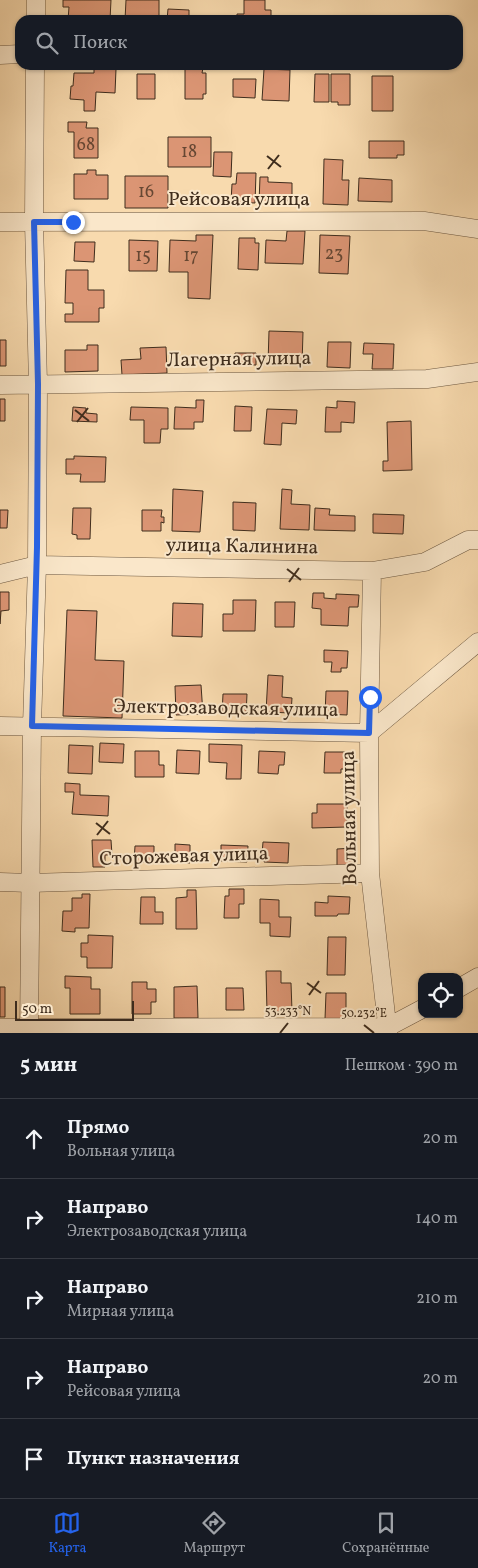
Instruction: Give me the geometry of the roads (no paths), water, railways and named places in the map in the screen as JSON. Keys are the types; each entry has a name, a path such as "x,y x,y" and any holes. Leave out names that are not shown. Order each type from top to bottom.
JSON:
{"street":[{"path":"36,0 36,15"},
{"path":"0,55 15,54"},
{"path":"29,1031 32,726 37,565 38,384 34,222 35,70"},
{"name":"Рейсовая улица","path":"0,222 424,221 478,229"},
{"name":"Лагерная улица","path":"0,385 427,379 478,372"},
{"name":"улица Калинина","path":"0,574 37,565 372,571 425,562 468,540 478,540"},
{"name":"Вольная улица","path":"372,571 369,733 370,873 388,1030"},
{"path":"369,733 478,642"},
{"name":"Электрозаводская улица","path":"0,726 369,733"},
{"name":"Сторожевая улица","path":"0,882 30,883 370,873"},
{"path":"463,986 478,977"},
{"path":"0,1028 29,1031 388,1030 418,1011"}]}
